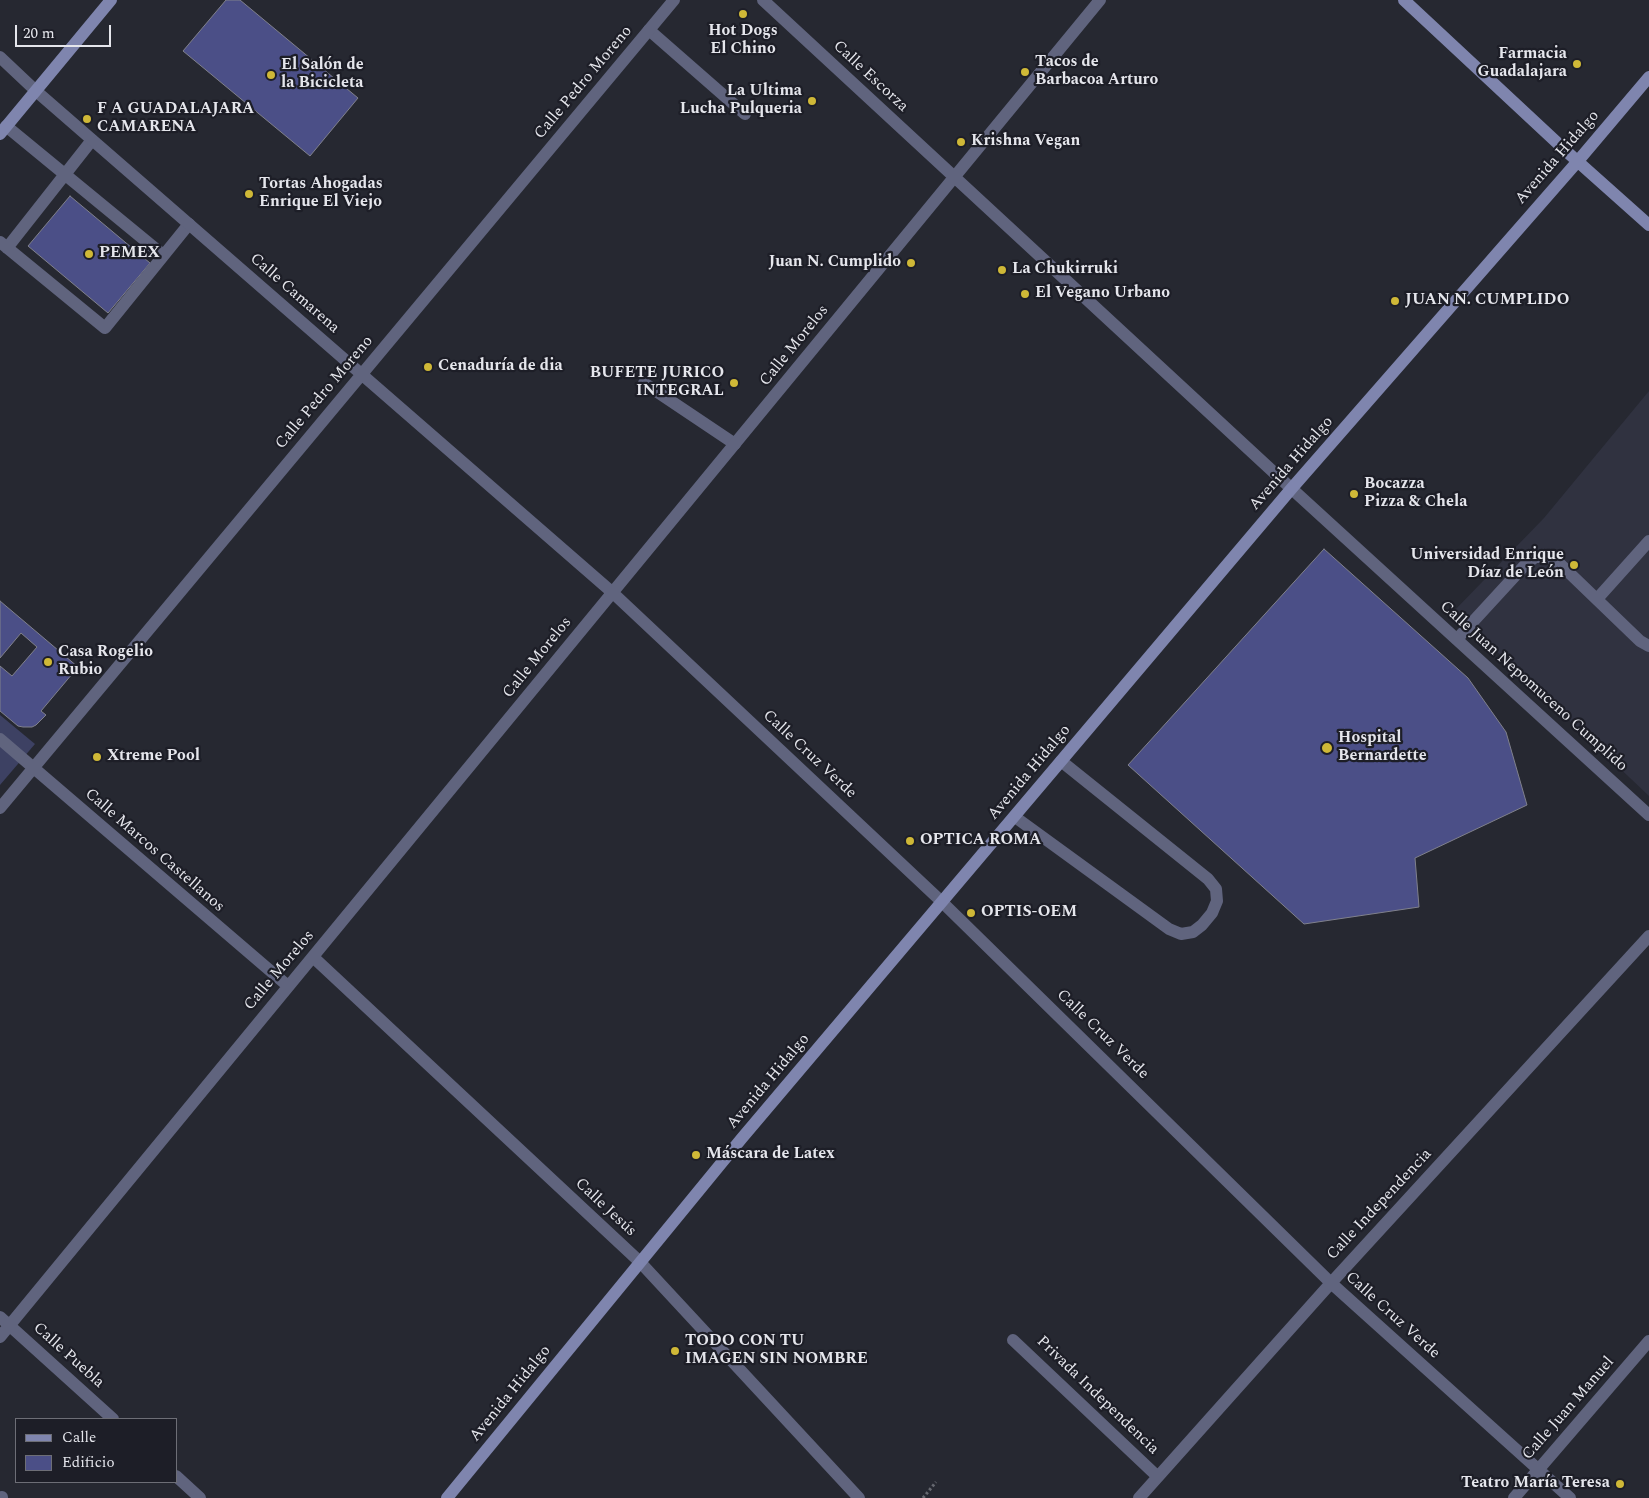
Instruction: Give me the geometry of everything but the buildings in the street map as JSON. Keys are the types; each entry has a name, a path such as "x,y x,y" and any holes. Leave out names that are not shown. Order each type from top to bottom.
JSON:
{"main road":[{"path":"3,130 111,0"},
{"path":"1404,0 1649,226"},
{"name":"Avenida Hidalgo","path":"447,1498 742,1138 1014,816 1292,488 1649,77"}],"street":[{"name":"Calle Pedro Moreno","path":"0,808 674,0"},
{"name":"Calle Escorza","path":"763,0 954,178"},
{"name":"Calle Morelos","path":"0,1337 1100,0"},
{"path":"649,30 745,114"},
{"name":"Calle Camarena","path":"0,57 36,91 188,224 613,593"},
{"path":"3,130 65,174 163,255"},
{"path":"92,140 3,245 105,328 188,224"},
{"name":"Calle Juan Nepomuceno Cumplido","path":"954,178 1649,815"},
{"path":"644,383 735,444"},
{"path":"1597,599 1649,541"},
{"path":"1456,639 1525,564 1535,557 1548,557 1559,563 1640,641 1649,646"},
{"name":"Calle Cruz Verde","path":"613,593 942,902 1331,1283 1570,1498"},
{"name":"Calle Marcos Castellanos","path":"0,739 288,986"},
{"path":"1014,816 1170,929 1181,934 1193,932 1202,925 1212,913 1217,901 1216,889 1208,879 1062,761"},
{"name":"Calle Independencia","path":"1139,1498 1331,1283 1649,936"},
{"name":"Calle Jesús","path":"313,957 640,1262 859,1498"},
{"name":"Calle Puebla","path":"0,1317 112,1418"},
{"name":"Privada Independencia","path":"1014,1340 1158,1477"},
{"name":"Calle Juan Manuel","path":"1514,1498 1649,1341"},
{"path":"178,1478 200,1498"}],"path":[{"path":"923,1498 936,1482"}],"shaded area":[{"name":"Universidad Enrique Díaz de León","path":"1649,391 1649,796 1454,611 1544,518"},
{"path":"0,715 35,744 0,785"}],"place":[{"name":"Hot Dogs El Chino","path":"743,14"},
{"name":"Farmacia Guadalajara","path":"1577,64"},
{"name":"Tacos de Barbacoa Arturo","path":"1025,72"},
{"name":"El Salón de la Bicicleta","path":"271,75"},
{"name":"La Ultima Lucha Pulqueria","path":"812,101"},
{"name":"F A GUADALAJARA CAMARENA","path":"87,119"},
{"name":"Krishna Vegan","path":"961,142"},
{"name":"Tortas Ahogadas Enrique El Viejo","path":"249,194"},
{"name":"PEMEX","path":"89,254"},
{"name":"Juan N. Cumplido","path":"911,263"},
{"name":"La Chukirruki","path":"1002,270"},
{"name":"El Vegano Urbano","path":"1025,294"},
{"name":"JUAN N. CUMPLIDO","path":"1395,301"},
{"name":"Cenaduría de dia","path":"428,367"},
{"name":"BUFETE JURICO INTEGRAL","path":"734,383"},
{"name":"Bocazza Pizza & Chela","path":"1354,494"},
{"name":"Universidad Enrique Díaz de León","path":"1574,565"},
{"name":"Casa Rogelio Rubio","path":"48,662"},
{"name":"Hospital Bernardette","path":"1327,748"},
{"name":"Xtreme Pool","path":"97,757"},
{"name":"OPTICA ROMA","path":"910,841"},
{"name":"OPTIS-OEM","path":"971,913"},
{"name":"Máscara de Latex","path":"696,1155"},
{"name":"TODO CON TU IMAGEN SIN NOMBRE","path":"675,1351"},
{"name":"Teatro María Teresa","path":"1620,1484"}]}
